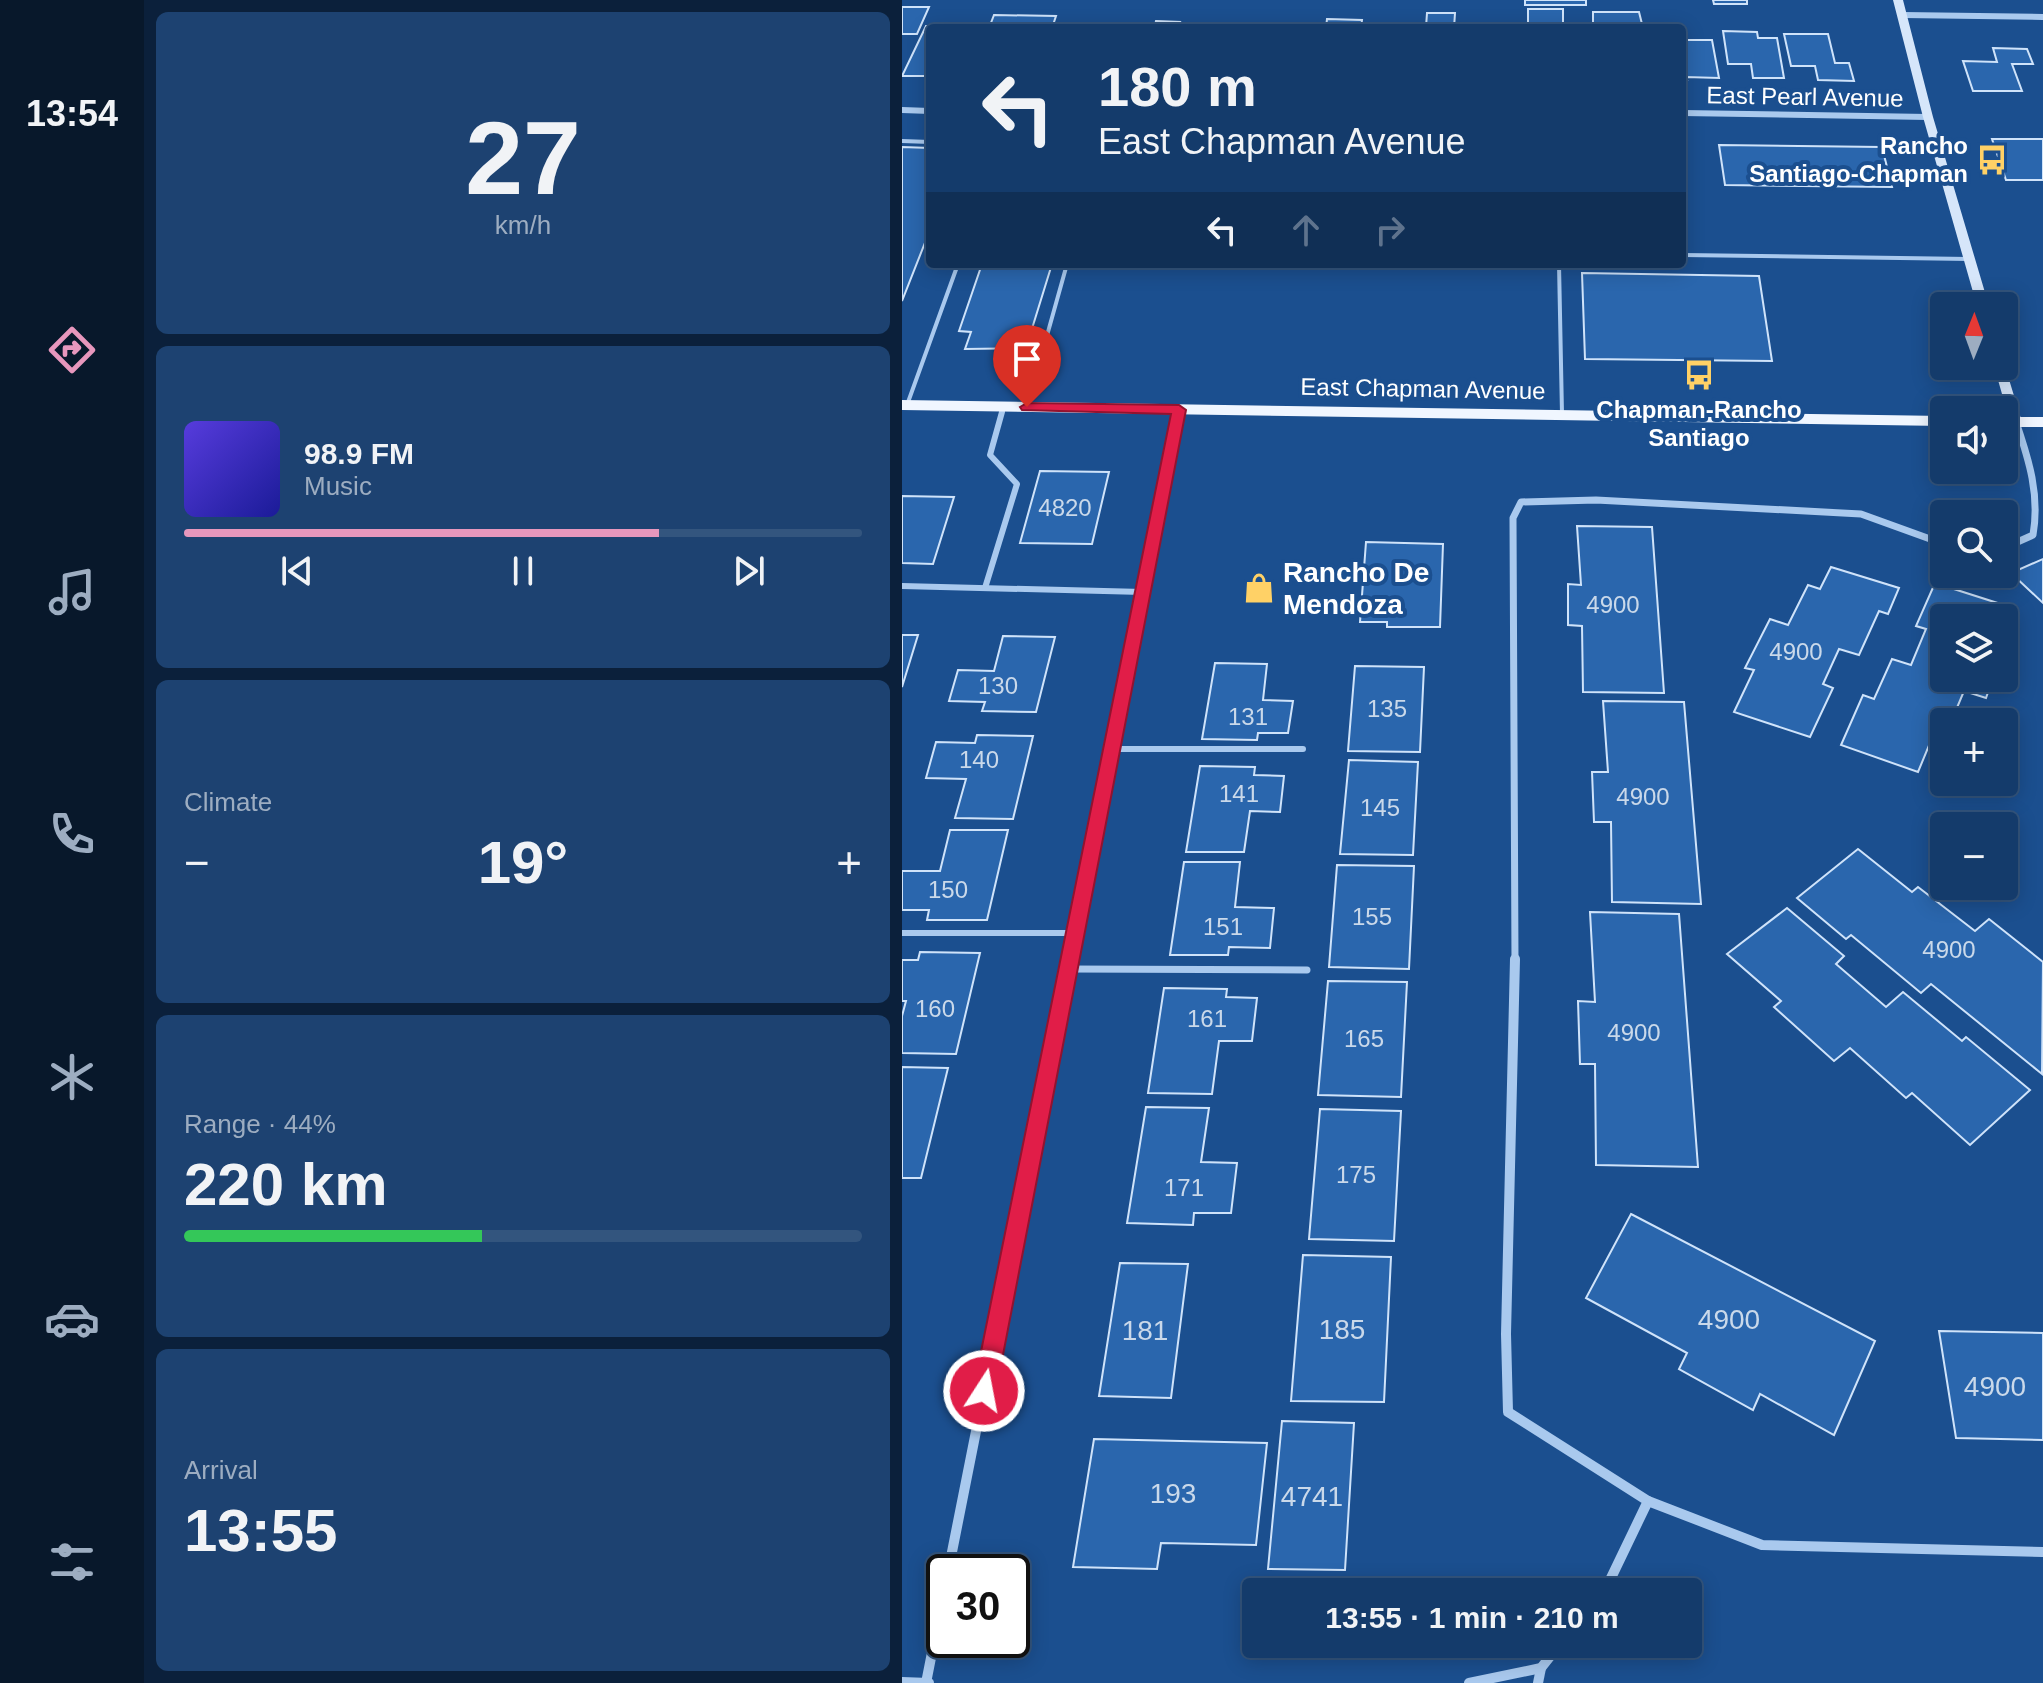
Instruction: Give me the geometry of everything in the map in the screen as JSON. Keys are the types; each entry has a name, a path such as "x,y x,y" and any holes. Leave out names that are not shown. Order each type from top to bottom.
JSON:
{"main road":[{"name":"East Chapman Avenue","path":"904,405 1930,421"},
{"path":"2018,422 2043,422"}],"street":[{"path":"1898,0 1979,292"},
{"path":"1903,15 2043,17"},
{"path":"902,110 926,111"},
{"name":"East Pearl Avenue","path":"1686,113 1928,117"},
{"path":"952,1554 1179,410"},
{"path":"2018,441 2043,501 2041,519 2033,535 2018,542"},
{"path":"1930,539 1861,514 1596,500 1521,502 1513,518 1516,917 1506,1334 1508,1412 1648,1501 1762,1545 2043,1552"},
{"path":"1611,1578 1648,1501"},
{"path":"902,1682 928,1683 932,1658"},
{"path":"1538,1683 1541,1668 1549,1658"},
{"path":"1469,1683 1541,1668"}],"lane":[{"path":"902,141 926,142"},
{"path":"1686,255 1969,259"},
{"path":"904,405 956,268"},
{"path":"1027,407 1066,268"},
{"path":"1559,268 1562,415"},
{"path":"985,588 1017,484 990,455 1003,407"},
{"path":"902,586 1143,592"},
{"path":"1112,749 1303,749"},
{"path":"902,933 1075,933"},
{"path":"1069,969 1307,970"}],"building":[{"path":"1525,0 1586,0 1586,5 1525,5"},
{"path":"1713,0 1747,0 1747,4 1714,4"},
{"path":"902,7 929,7 917,34 902,34"},
{"path":"1528,9 1563,9 1563,24 1528,24"},
{"path":"1593,12 1639,12 1642,24 1593,24"},
{"path":"1427,13 1455,13 1454,24 1426,24"},
{"path":"994,15 1056,16 1053,24 991,24"},
{"path":"1327,19 1362,20 1362,24 1326,24"},
{"path":"1156,21 1180,22 1179,24 1155,24"},
{"path":"926,26 926,76 902,76"},
{"path":"1723,31 1757,32 1758,38 1777,38 1784,78 1753,78 1751,64 1728,64"},
{"path":"1784,34 1828,34 1835,63 1849,63 1854,81 1818,80 1815,66 1791,66"},
{"path":"1686,40 1712,40 1719,78 1686,77"},
{"path":"1993,48 2027,49 2033,64 2012,64 2022,91 1973,91 1963,61 1997,62"},
{"path":"1992,139 2043,139 2043,180 2006,180"},
{"path":"1719,145 1882,147 1892,187 1725,185"},
{"path":"902,147 926,148 926,240 902,301"},
{"path":"981,268 1051,268 1026,348 965,349 971,332 959,331"},
{"path":"1582,273 1759,276 1772,361 1585,359"},
{"path":"1040,471 1109,472 1092,544 1020,543"},
{"path":"902,496 954,497 933,564 902,563"},
{"path":"1577,526 1652,527 1664,693 1583,692 1582,626 1568,625 1568,584 1581,585"},
{"path":"1366,542 1443,544 1440,627 1387,627 1387,622 1360,622"},
{"path":"2043,559 2043,603 2018,580 2018,570"},
{"path":"1831,567 1899,588 1888,614 1879,611 1859,655 1839,649 1823,684 1833,688 1810,737 1734,712 1754,670 1745,668 1770,619 1788,625 1808,585 1820,589"},
{"path":"1933,588 1951,588 2001,604 1930,604 1930,692 1964,692 1957,708 1930,708 1930,743 1918,772 1841,745 1863,695 1874,699 1892,659 1911,665 1926,629 1916,626"},
{"path":"902,635 918,635 902,687"},
{"path":"1003,636 1055,637 1036,712 982,711 985,702 949,701 958,670 994,671"},
{"path":"1215,663 1267,664 1263,700 1293,701 1288,733 1258,733 1257,740 1202,739"},
{"path":"1355,666 1424,667 1420,752 1348,751"},
{"path":"1967,692 1988,692 1986,698"},
{"path":"1603,701 1684,702 1701,904 1612,902 1611,822 1594,822 1592,772 1608,772"},
{"path":"977,735 1033,736 1013,819 955,818 966,779 926,778 936,742 975,743"},
{"path":"1349,760 1418,762 1413,855 1340,854"},
{"path":"1200,766 1255,767 1254,775 1284,776 1280,812 1250,811 1244,852 1186,852"},
{"path":"950,830 1008,830 987,920 927,920 929,910 902,910 902,871 940,871"},
{"path":"1858,849 1912,892 1918,887 1930,896 1930,900 1935,900 1975,931 1989,919 2043,962 2042,1074 1931,984 1921,993 1851,935 1846,939 1797,898"},
{"path":"1184,862 1240,862 1235,907 1274,908 1270,948 1229,947 1228,955 1170,955"},
{"path":"1337,865 1414,866 1409,969 1329,967"},
{"path":"1787,908 1844,956 1836,964 1886,1007 1903,992 1962,1041 1966,1037 2030,1090 1970,1145 1912,1093 1906,1098 1850,1048 1834,1061 1774,1007 1781,1001 1727,954"},
{"path":"1590,912 1679,914 1698,1167 1596,1165 1595,1064 1580,1064 1578,1001 1595,1002"},
{"path":"920,952 980,953 956,1054 902,1053 902,1016 906,1001 902,1001 902,960 918,960"},
{"path":"1328,981 1407,982 1401,1097 1318,1095"},
{"path":"1164,988 1227,989 1226,997 1257,998 1252,1041 1219,1041 1212,1094 1148,1093"},
{"path":"902,1067 948,1068 921,1178 902,1178"},
{"path":"1146,1107 1209,1108 1201,1162 1237,1163 1231,1213 1194,1213 1193,1225 1127,1223"},
{"path":"1320,1109 1401,1111 1394,1241 1309,1239"},
{"path":"1631,1214 1875,1341 1834,1435 1760,1394 1753,1410 1679,1369 1687,1353 1586,1298"},
{"path":"1303,1255 1391,1257 1384,1402 1291,1401"},
{"path":"1120,1263 1188,1264 1171,1398 1099,1396"},
{"path":"1939,1331 2043,1333 2043,1440 1956,1438"},
{"path":"1282,1421 1354,1423 1345,1570 1268,1569"},
{"path":"1094,1439 1267,1443 1256,1545 1161,1543 1157,1569 1073,1567"}],"place":[{"name":"Rancho Santiago-Chapman","path":"1992,160"},
{"name":"Chapman-Rancho Santiago","path":"1699,375"},
{"name":"Rancho De Mendoza","path":"1259,588"}],"route":[{"path":"984,1391 1179,410 1027,407"}]}
